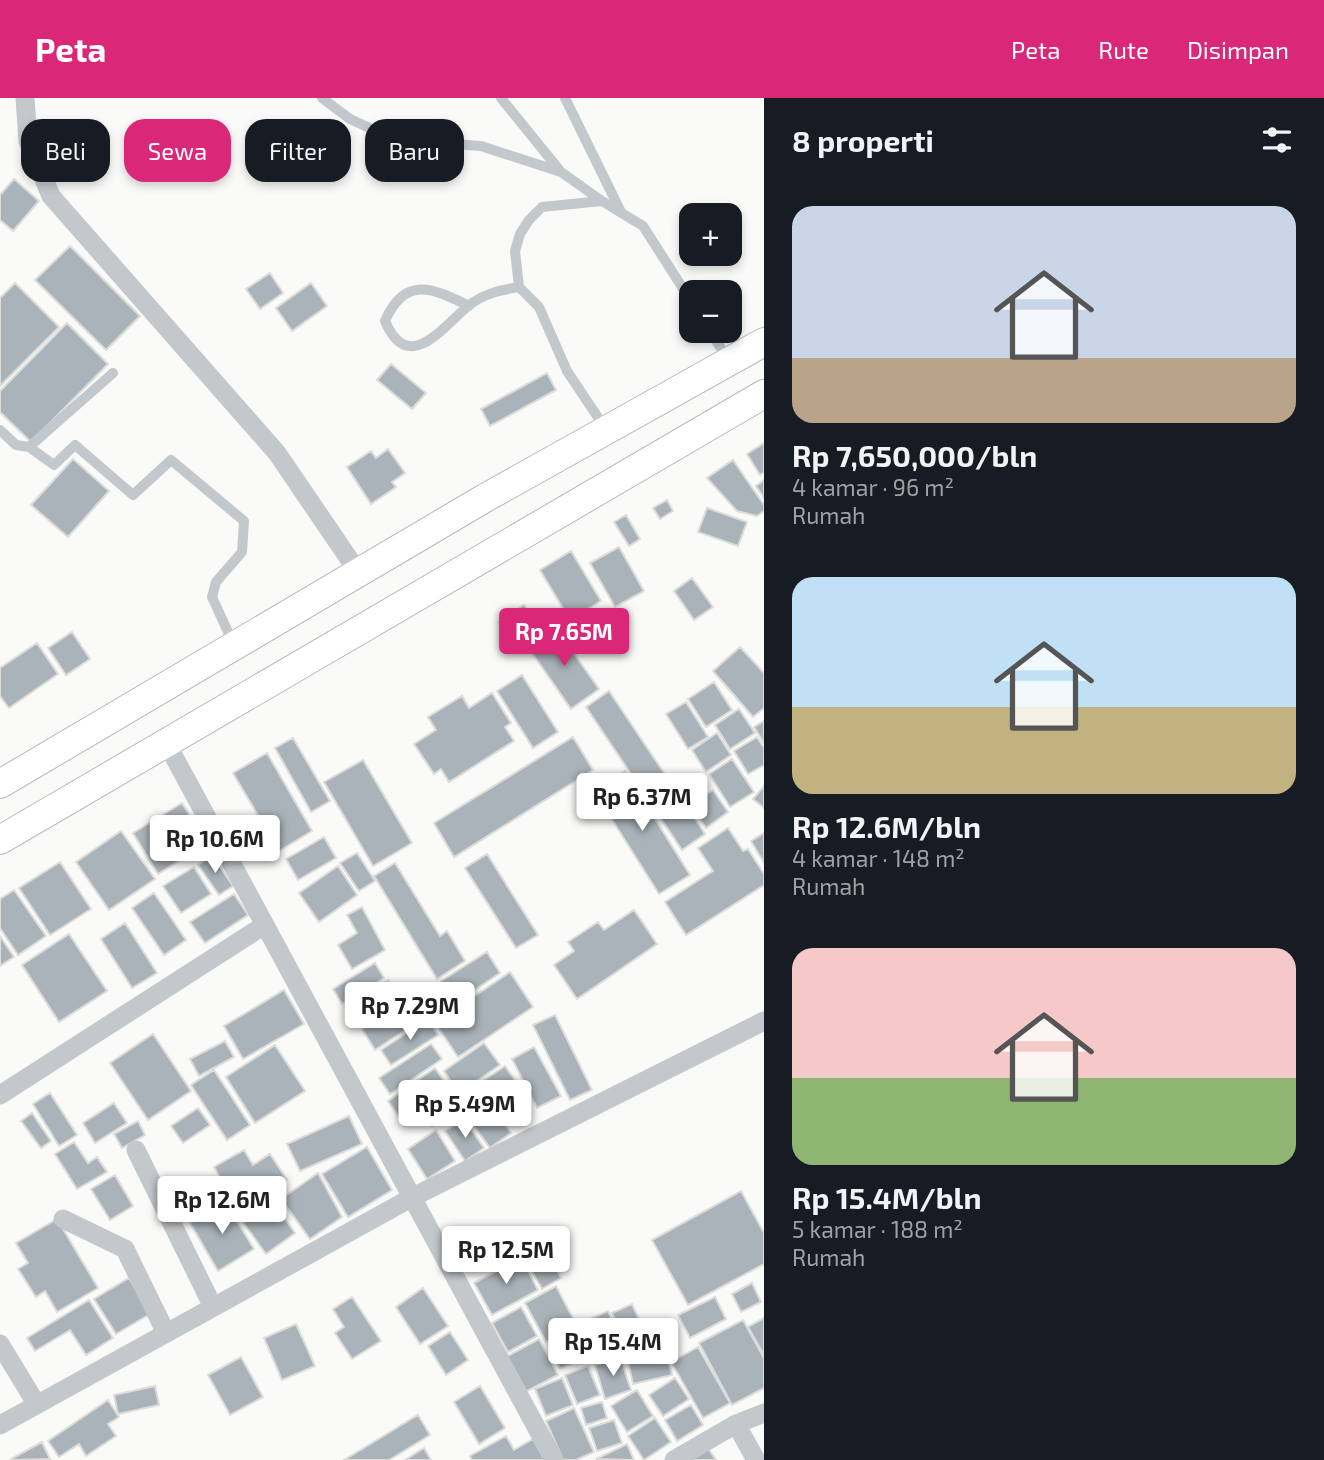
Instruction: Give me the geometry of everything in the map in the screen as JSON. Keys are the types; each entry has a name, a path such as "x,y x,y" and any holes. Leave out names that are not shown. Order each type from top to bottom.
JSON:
{"street":[{"path":"25,98 28,141 51,196 277,453 358,572"},
{"path":"0,784 358,572 764,342"},
{"path":"0,840 764,394"},
{"path":"166,742 263,926 554,1460"},
{"path":"0,1095 263,926"},
{"path":"0,1425 411,1198 764,1021"},
{"path":"136,1150 213,1307"},
{"path":"63,1219 125,1250 166,1333"},
{"path":"0,1344 37,1405"},
{"path":"674,1460 736,1424 764,1413"},
{"path":"736,1424 756,1460"}],"lane":[{"path":"322,98 350,119 396,140 481,146 561,172"},
{"path":"501,98 561,172 643,226 679,282"},
{"path":"565,98 620,210"},
{"path":"602,201 542,207 520,234 515,251 519,287 539,307 567,372 606,430"},
{"path":"469,306 433,288 410,290 393,303 385,321 393,340 406,347 423,344 447,328 469,306 493,291 519,287"},
{"path":"718,343 729,361"},
{"path":"29,447 113,373"},
{"path":"0,430 16,444 29,447 54,464 75,445 133,495 171,460 244,521 242,552 216,582 212,597 235,645"}],"building":[{"path":"14,179 39,201 13,231 0,220 0,195"},
{"path":"70,246 140,316 106,350 35,280"},
{"path":"270,273 283,293 260,309 246,289"},
{"path":"15,283 59,327 0,386 0,298"},
{"path":"311,283 327,306 292,331 276,308"},
{"path":"67,323 108,364 31,442 0,412 0,391"},
{"path":"391,364 426,393 412,409 377,380"},
{"path":"547,373 556,390 490,426 481,409"},
{"path":"764,443 764,472 760,475 747,454"},
{"path":"388,449 405,473 392,482 396,487 371,504 347,467 371,451 376,458"},
{"path":"73,459 109,491 68,537 31,505"},
{"path":"733,460 764,505 764,511 757,516 737,511 707,478"},
{"path":"764,480 764,498 756,486"},
{"path":"667,500 673,511 660,519 653,508"},
{"path":"707,508 747,522 738,546 698,532"},
{"path":"626,515 640,539 629,546 614,522"},
{"path":"619,547 644,591 615,607 590,563"},
{"path":"571,551 601,601 570,620 540,570"},
{"path":"692,578 713,607 694,620 674,591"},
{"path":"524,605 542,631 517,648 499,622"},
{"path":"556,628 599,689 571,709 528,647"},
{"path":"72,632 90,659 66,675 48,648"},
{"path":"37,643 58,674 9,708 0,696 0,668"},
{"path":"740,647 764,673 764,708 753,717 713,671"},
{"path":"522,675 558,732 533,748 497,691"},
{"path":"714,682 732,710 706,727 688,699"},
{"path":"609,691 705,834 682,850 586,707"},
{"path":"492,693 511,723 505,727 514,741 449,782 441,769 434,774 414,744 436,730 428,717 462,696 469,708"},
{"path":"686,702 708,737 688,749 666,714"},
{"path":"739,709 755,733 730,749 715,725"},
{"path":"764,721 764,743 754,727"},
{"path":"717,733 731,755 706,772 692,750"},
{"path":"573,737 593,770 454,857 434,823"},
{"path":"757,737 764,748 764,765 748,774 734,751"},
{"path":"293,738 330,801 311,812 275,748"},
{"path":"267,753 312,831 279,851 233,773"},
{"path":"732,759 754,792 730,807 709,774"},
{"path":"363,760 412,843 373,866 324,782"},
{"path":"625,771 690,875 659,894 594,791"},
{"path":"764,786 764,808 753,799"},
{"path":"713,790 728,812 706,828 690,805"},
{"path":"182,803 207,843 158,874 133,833"},
{"path":"728,828 743,851 748,849 764,874 764,885 686,935 665,902 713,871 698,848"},
{"path":"121,831 155,879 109,910 76,862"},
{"path":"764,833 764,863 751,841"},
{"path":"324,837 336,858 298,880 286,859"},
{"path":"357,853 375,881 359,891 340,863"},
{"path":"487,854 538,935 516,948 465,868"},
{"path":"212,855 233,886 219,895 198,865"},
{"path":"60,862 91,909 50,935 19,888"},
{"path":"395,863 440,936 447,931 465,961 437,979 374,876"},
{"path":"338,866 357,895 319,922 299,893"},
{"path":"194,867 211,894 181,913 163,886"},
{"path":"14,890 46,936 18,955 0,928 0,899"},
{"path":"154,893 186,940 164,955 132,908"},
{"path":"234,894 248,915 205,943 190,922"},
{"path":"362,907 385,950 352,969 338,945 357,933 347,915"},
{"path":"634,910 657,944 577,999 554,965 574,951 568,942 598,922 604,930"},
{"path":"125,923 157,973 132,988 101,939"},
{"path":"69,934 107,991 59,1022 22,965"},
{"path":"0,936 14,957 0,966"},
{"path":"487,952 500,973 455,1003 441,981"},
{"path":"375,963 384,978 342,1004 333,989"},
{"path":"510,972 533,1007 458,1057 435,1023"},
{"path":"388,980 401,999 360,1025 348,1006"},
{"path":"284,990 304,1024 243,1059 224,1026"},
{"path":"418,993 431,1013 375,1050 362,1029"},
{"path":"555,1015 592,1090 570,1100 533,1025"},
{"path":"428,1019 438,1035 391,1065 381,1050"},
{"path":"153,1034 191,1091 148,1120 110,1063"},
{"path":"225,1041 234,1057 199,1076 190,1059"},
{"path":"484,1043 500,1065 459,1093 444,1071"},
{"path":"431,1044 442,1059 390,1094 379,1078"},
{"path":"275,1045 305,1091 255,1123 226,1077"},
{"path":"534,1047 561,1096 537,1108 512,1059"},
{"path":"505,1066 519,1086 469,1121 454,1100"},
{"path":"435,1068 452,1093 442,1100 451,1113 432,1126 423,1113 405,1126 388,1101"},
{"path":"214,1070 250,1125 227,1140 191,1085"},
{"path":"50,1093 77,1135 59,1146 33,1104"},
{"path":"114,1103 127,1123 95,1143 83,1123"},
{"path":"198,1108 210,1125 183,1143 171,1126"},
{"path":"496,1111 511,1133 490,1148 474,1126"},
{"path":"32,1113 51,1141 41,1148 21,1121"},
{"path":"349,1116 362,1144 300,1171 287,1144"},
{"path":"464,1119 484,1148 465,1161 445,1131"},
{"path":"138,1121 145,1135 122,1148 114,1134"},
{"path":"436,1130 455,1161 427,1179 408,1149"},
{"path":"74,1142 88,1163 97,1157 107,1172 77,1189 55,1154"},
{"path":"367,1147 392,1190 348,1217 322,1174"},
{"path":"244,1150 253,1165 270,1154 287,1180 238,1209 214,1167"},
{"path":"318,1173 342,1217 310,1239 281,1199"},
{"path":"115,1175 133,1206 110,1220 91,1189"},
{"path":"741,1191 764,1233 764,1264 688,1305 652,1240"},
{"path":"270,1197 295,1233 266,1254 240,1218"},
{"path":"225,1202 254,1249 218,1271 190,1223"},
{"path":"57,1219 98,1288 57,1312 45,1291 36,1297 18,1269 28,1263 16,1243"},
{"path":"543,1246 561,1278 542,1289 524,1257"},
{"path":"521,1258 538,1290 492,1315 474,1283"},
{"path":"129,1278 150,1314 116,1334 94,1299"},
{"path":"752,1283 761,1302 741,1312 732,1294"},
{"path":"556,1286 577,1326 546,1342 525,1303"},
{"path":"423,1288 448,1326 420,1344 396,1307"},
{"path":"352,1297 381,1341 352,1359 335,1333 344,1327 333,1309"},
{"path":"715,1297 726,1319 690,1338 678,1315"},
{"path":"89,1300 113,1338 86,1355 70,1330 35,1351 27,1338"},
{"path":"632,1304 646,1335 626,1344 612,1313"},
{"path":"521,1307 537,1336 508,1352 492,1323"},
{"path":"608,1311 625,1347 606,1355 590,1319"},
{"path":"764,1318 764,1355 748,1327"},
{"path":"743,1320 764,1358 764,1388 732,1405 699,1343"},
{"path":"296,1324 315,1366 282,1380 264,1338"},
{"path":"589,1327 600,1351 560,1369 549,1345"},
{"path":"450,1332 468,1360 446,1375 428,1346"},
{"path":"539,1339 558,1375 523,1393 504,1358"},
{"path":"664,1343 672,1375 633,1384 626,1352"},
{"path":"698,1347 730,1403 703,1418 671,1362"},
{"path":"241,1357 263,1397 230,1415 208,1375"},
{"path":"620,1357 631,1390 605,1399 595,1365"},
{"path":"588,1366 600,1395 577,1404 565,1375"},
{"path":"562,1378 573,1405 546,1416 535,1389"},
{"path":"675,1378 689,1399 663,1416 649,1395"},
{"path":"155,1386 159,1405 118,1414 114,1395"},
{"path":"480,1386 505,1428 479,1444 454,1402"},
{"path":"637,1390 653,1416 627,1432 611,1406"},
{"path":"108,1400 119,1417 108,1424 116,1436 86,1456 79,1444 59,1457 48,1441"},
{"path":"602,1402 607,1418 586,1425 581,1408"},
{"path":"691,1405 703,1425 677,1441 665,1420"},
{"path":"574,1408 594,1452 576,1460 563,1460 546,1421"},
{"path":"418,1415 430,1435 389,1460 344,1460"},
{"path":"655,1418 671,1442 644,1460 628,1436"},
{"path":"614,1420 622,1443 597,1451 589,1428"},
{"path":"506,1436 514,1450 533,1439 546,1460 472,1460 470,1456"},
{"path":"42,1442 50,1459 11,1459"},
{"path":"627,1444 634,1460 596,1459"},
{"path":"705,1444 716,1460 681,1460"},
{"path":"424,1448 431,1460 405,1460"}]}
